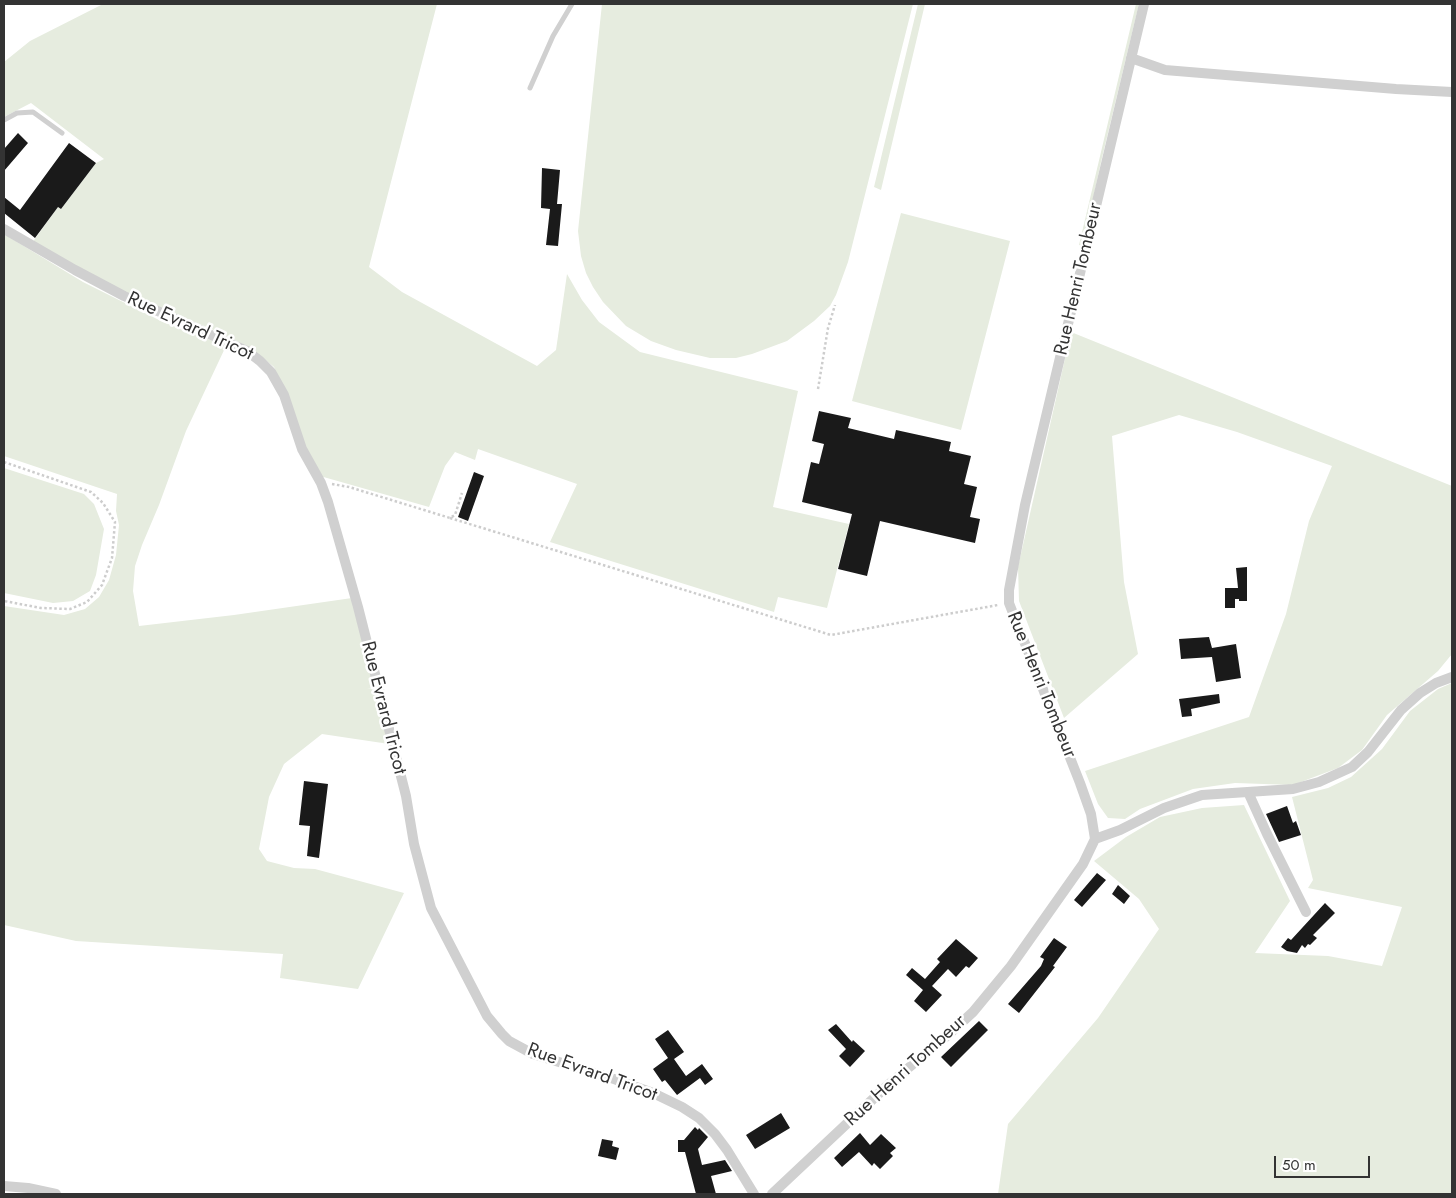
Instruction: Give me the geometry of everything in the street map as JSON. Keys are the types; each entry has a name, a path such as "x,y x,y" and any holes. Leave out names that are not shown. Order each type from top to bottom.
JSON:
{"street":[{"name":"Rue Henri Tombeur","path":"772,1194 889,1084 973,1012 1011,966 1083,864 1095,839 1091,814 1009,603 1009,590 1025,505 1144,4"},
{"path":"1131,58 1165,70 1452,92"},
{"name":"Rue Evrard Tricot","path":"4,229 124,296 248,351 260,361 278,384 284,395 302,449 321,483 328,502 358,607 406,796 414,844 424,886 436,922 487,1016 502,1034 533,1054 644,1090 682,1107 699,1118 727,1150 754,1194"},
{"path":"1095,839 1120,830 1164,808 1202,795 1293,789 1320,782 1352,767 1368,752 1401,710 1420,693 1436,683 1452,677"},
{"path":"1248,792 1306,912"},
{"path":"4,1186 28,1188 56,1194"}],"lane":[{"path":"530,88 553,36 572,4"},
{"path":"4,120 17,113 33,112 62,133"}],"path":[{"path":"818,390 828,328 835,304"},
{"path":"4,462 91,492 103,503 115,522 112,558 102,585 87,602 70,609 42,608 4,601"},
{"path":"321,483 349,487 831,635 1009,603"},
{"path":"450,518 455,515 462,493"}],"shaded area":[{"path":"103,4 437,4 369,267 402,292 537,366 556,350 567,274 582,300 599,322 640,352 798,391 773,507 849,524 827,608 778,597 774,612 550,542 577,484 478,449 475,460 455,452 445,466 429,507 320,476 309,457 274,367 262,357 247,346 223,334 131,295 32,243 58,207 61,209 96,163 104,159 31,103 4,117 4,62 30,41"},
{"path":"602,4 913,4 848,262 836,295 830,306 814,321 787,341 736,358 710,358 676,350 651,341 626,326 603,302 593,287 581,256 578,231"},
{"path":"918,4 925,4 881,190 874,187"},
{"path":"1136,4 1139,4 1083,246 1079,245"},
{"path":"901,213 1010,241 961,430 852,401"},
{"path":"4,234 83,282 163,322 226,346 186,431 135,566 133,591 139,626 352,598 376,688 367,689 376,689 389,744 322,734 284,764 269,797 259,849 267,861 294,868 315,869 404,893 358,989 280,978 283,954 76,941 4,925 4,606 64,615 85,609 99,597 109,580 116,555 119,525 116,511 117,494 4,456"},
{"path":"1071,332 1452,486 1452,654 1438,671 1387,715 1362,750 1338,768 1293,785 1235,783 1193,789 1140,809 1125,819 1108,818 1098,804 1085,771 1249,717 1286,614 1309,521 1332,466 1237,432 1179,415 1112,436 1124,582 1138,654 1064,718 1019,601 1018,567"},
{"path":"4,468 84,494 94,504 104,529 96,575 90,591 73,601 53,603 4,593"},
{"path":"1452,683 1452,1194 998,1194 1008,1124 1098,1018 1159,929 1139,899 1094,861 1126,837 1160,817 1202,808 1244,805 1290,901 1255,953 1328,956 1382,966 1402,907 1308,888 1313,880 1292,797 1328,788 1351,777 1382,749 1410,711 1438,689"}],"building":[{"path":"18,133 28,143 4,171 4,149"},
{"path":"69,143 96,163 61,209 58,207 35,238 4,213 4,197 20,210"},
{"path":"542,168 560,170 557,204 562,204 558,246 546,245 550,209 541,208"},
{"path":"819,411 851,418 848,428 894,439 896,430 951,442 949,451 971,456 964,484 977,487 970,517 980,519 975,543 880,521 867,576 838,569 852,514 802,502 811,462 819,464 824,444 812,441"},
{"path":"474,472 484,476 468,521 458,517"},
{"path":"1247,567 1247,601 1235,599 1235,608 1225,608 1225,588 1238,588 1236,568"},
{"path":"1209,637 1212,648 1236,644 1241,678 1216,682 1212,657 1181,659 1179,639"},
{"path":"1219,694 1220,703 1191,709 1192,716 1182,717 1179,699"},
{"path":"304,781 328,784 319,858 307,856 310,826 299,825"},
{"path":"1287,806 1293,823 1296,821 1301,835 1279,842 1266,814"},
{"path":"1097,873 1106,880 1082,907 1074,900"},
{"path":"1118,885 1130,896 1124,904 1112,894"},
{"path":"1325,903 1335,913 1313,935 1317,938 1310,945 1308,944 1305,948 1302,945 1297,953 1287,951 1281,947 1288,938 1291,940"},
{"path":"1054,938 1067,947 1053,966 1055,967 1019,1013 1008,1004 1041,966 1044,959 1040,957"},
{"path":"956,939 978,958 969,968 966,966 956,977 948,969 932,986 942,995 926,1012 914,1001 923,990 906,975 912,968 925,979 940,962 937,959"},
{"path":"979,1021 988,1030 951,1067 941,1057"},
{"path":"836,1024 852,1042 853,1040 865,1051 850,1067 839,1056 846,1049 828,1030"},
{"path":"668,1030 684,1052 674,1059 686,1076 702,1064 713,1079 705,1085 700,1078 677,1095 665,1080 662,1082 653,1069 668,1058 655,1039"},
{"path":"781,1113 790,1128 755,1149 746,1135"},
{"path":"695,1127 698,1130 699,1128 708,1137 698,1149 702,1165 725,1160 732,1171 711,1176 716,1194 696,1194 685,1152 678,1152 678,1140 684,1140"},
{"path":"860,1133 870,1145 881,1134 896,1148 890,1153 893,1156 880,1169 874,1163 872,1166 859,1152 842,1167 834,1158"},
{"path":"602,1139 613,1141 612,1146 619,1148 616,1160 598,1156"}]}
